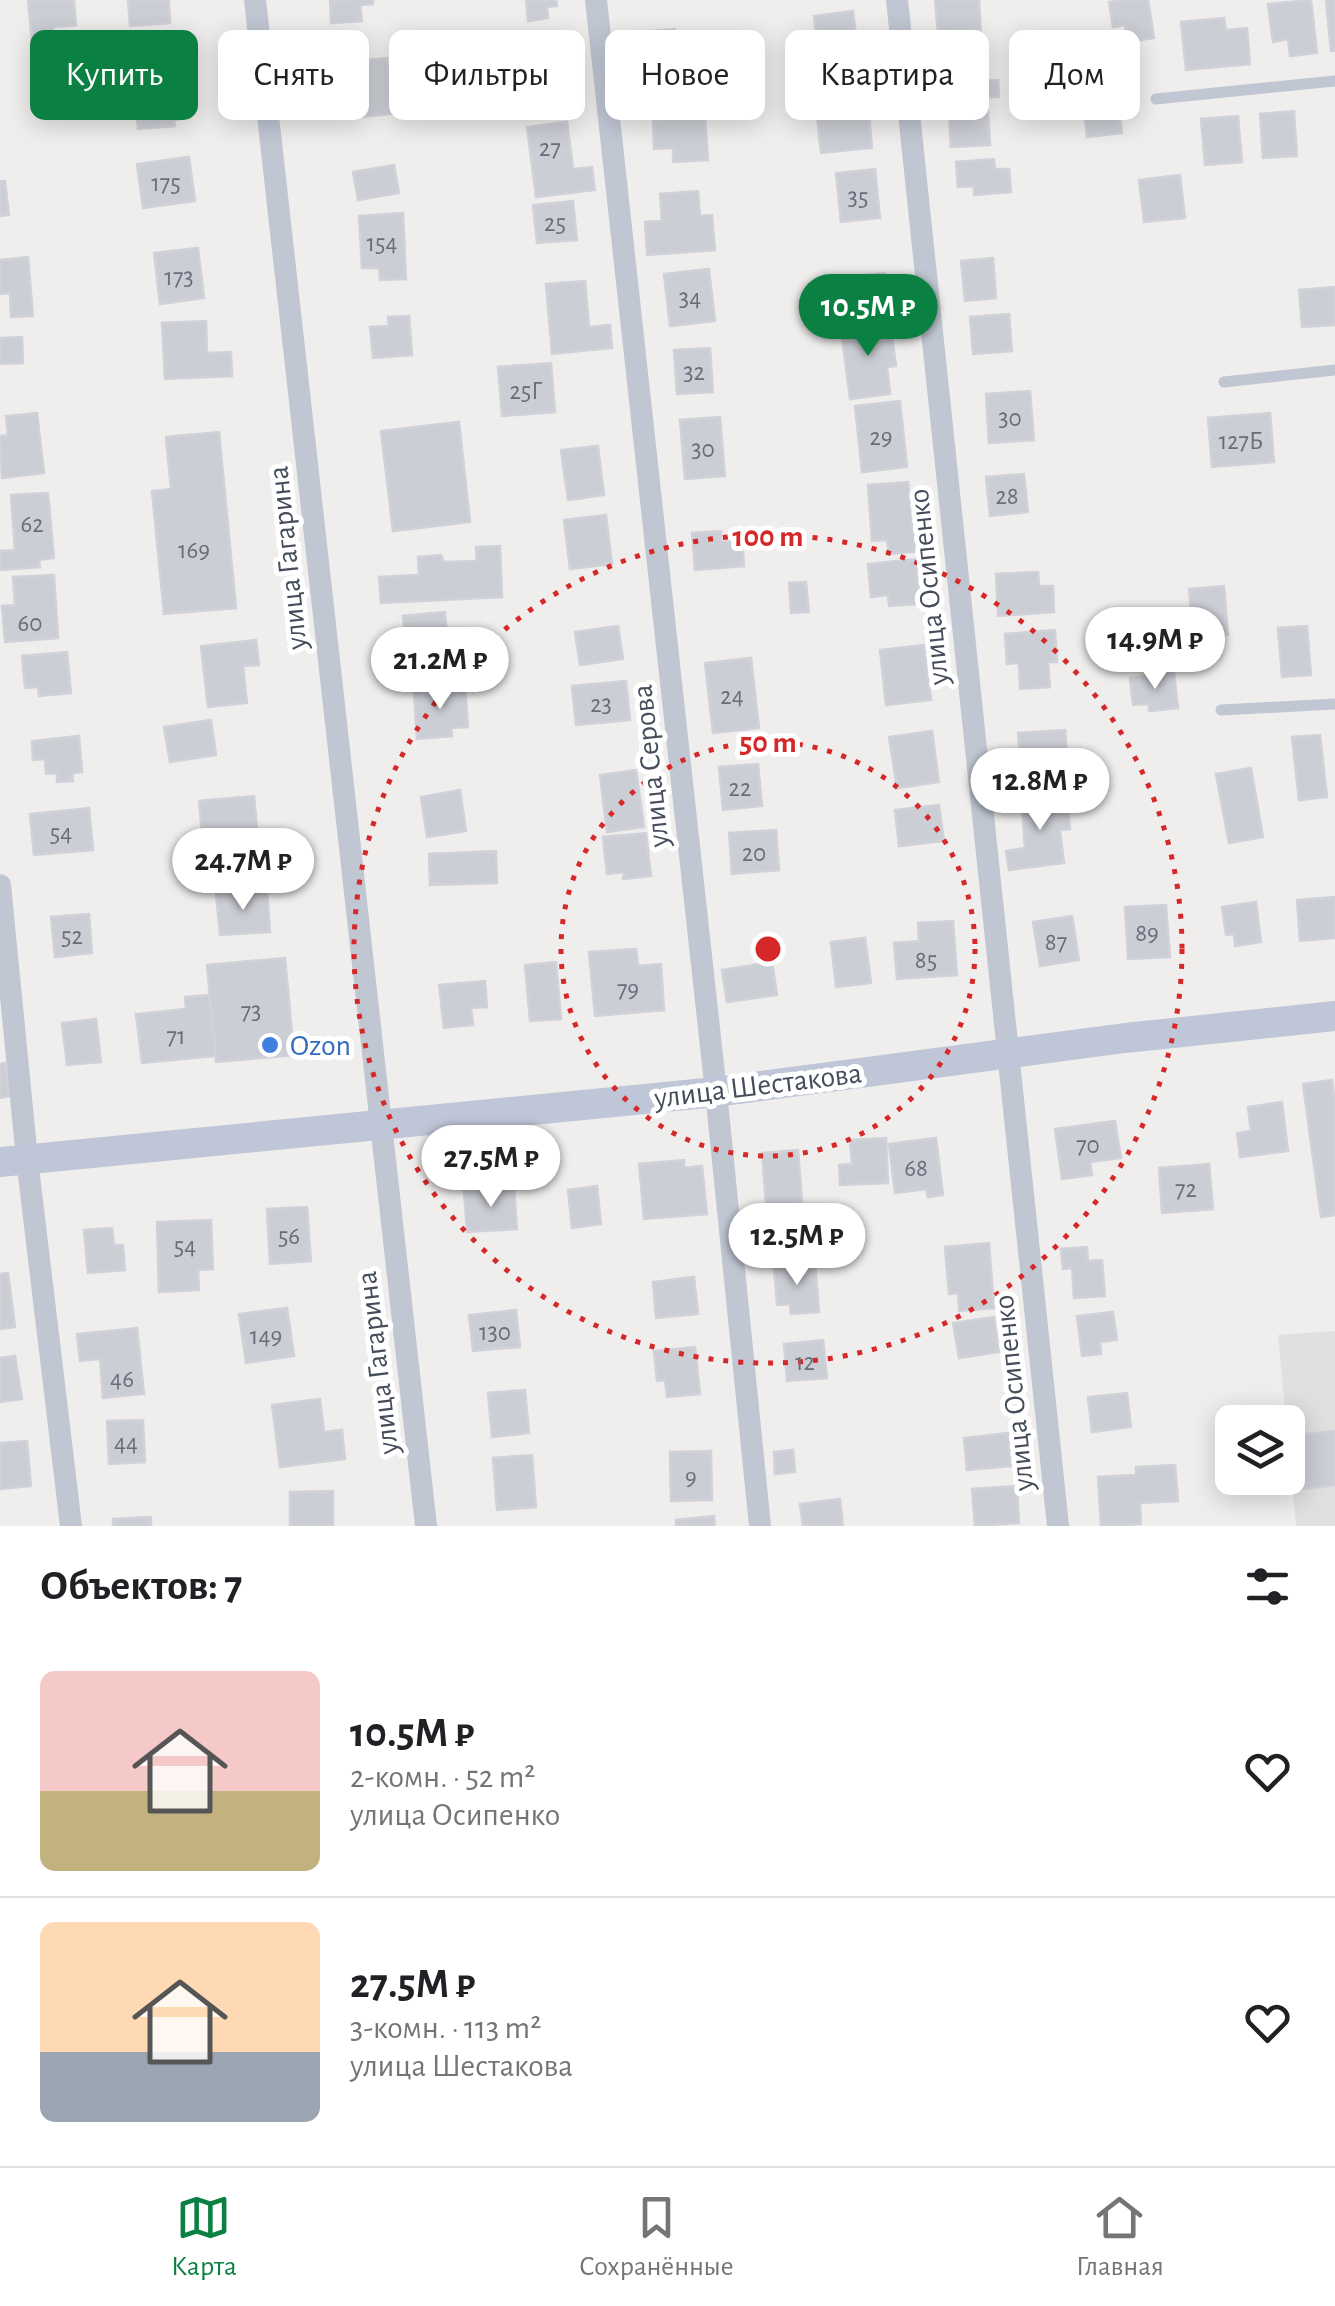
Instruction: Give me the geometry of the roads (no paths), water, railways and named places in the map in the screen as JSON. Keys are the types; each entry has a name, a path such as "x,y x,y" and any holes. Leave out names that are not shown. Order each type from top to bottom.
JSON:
{"main road":[{"name":"улица Шестакова","path":"13,1161 716,1092 1335,1016"}],"street":[{"name":"улица Гагарина","path":"256,0 426,1526"},
{"name":"улица Серова","path":"596,0 760,1526"},
{"name":"улица Осипенко","path":"897,0 1058,1526"},
{"path":"0,885 13,1161 71,1526"}],"lane":[{"path":"1156,99 1335,81"},
{"path":"1224,382 1335,370"},
{"path":"1221,710 1335,704"}],"place":[{"name":"Ozon","path":"270,1045"}]}
